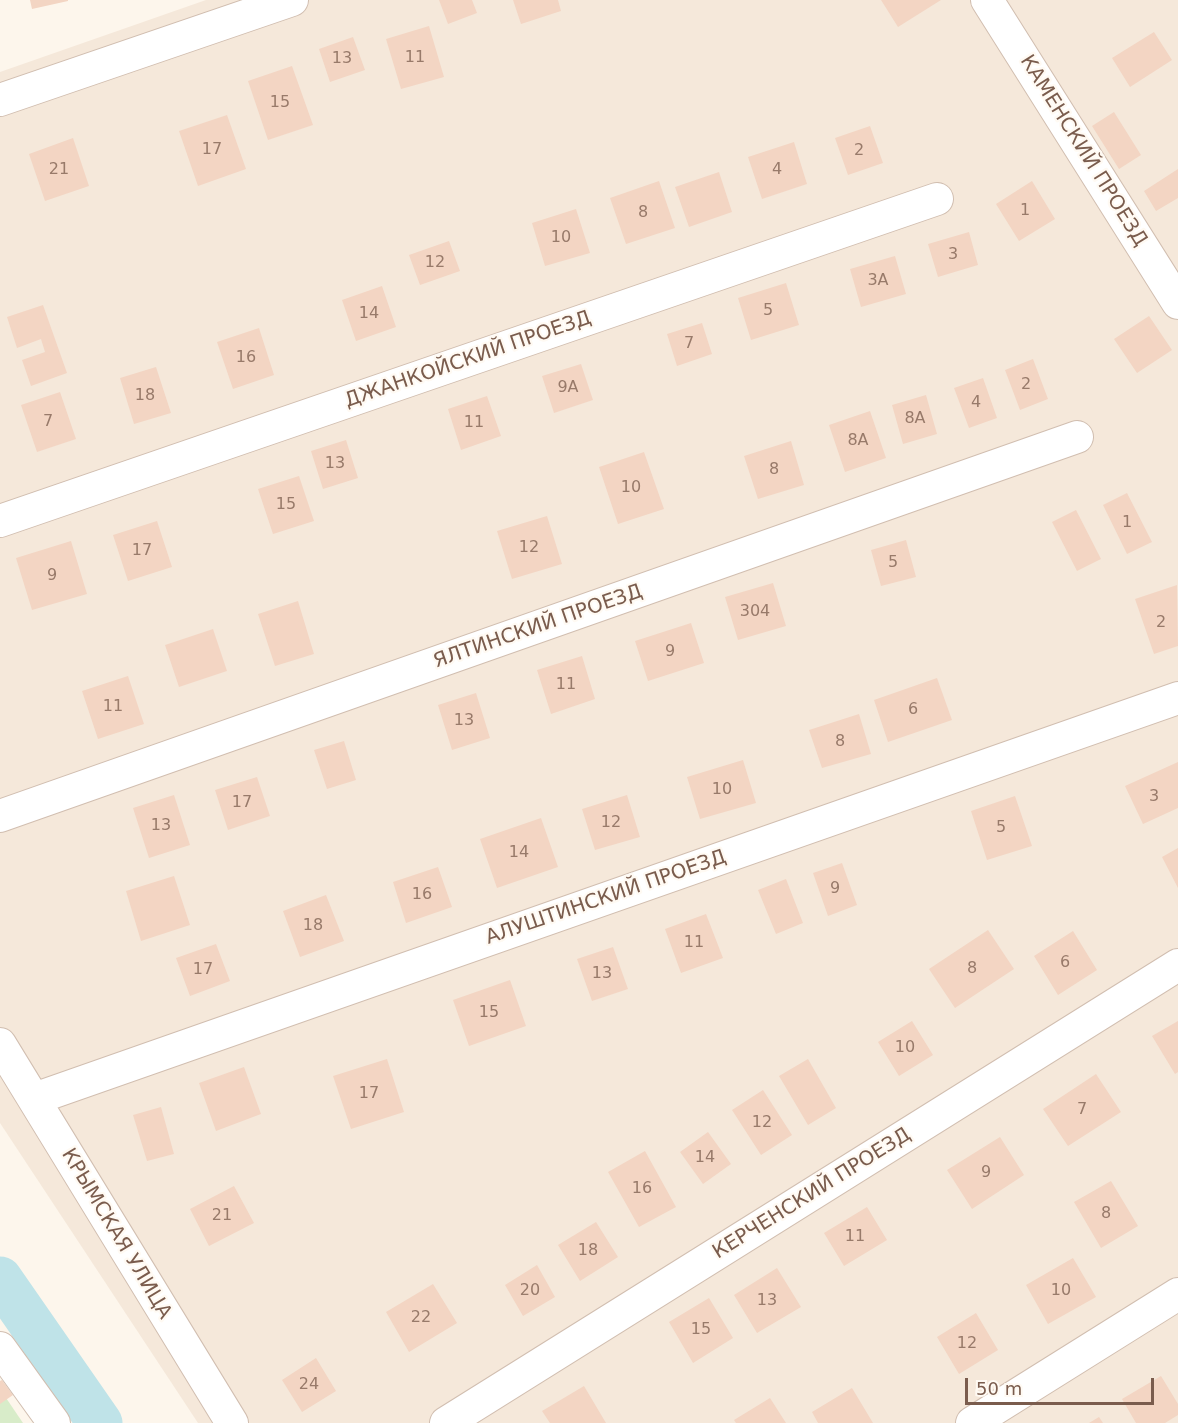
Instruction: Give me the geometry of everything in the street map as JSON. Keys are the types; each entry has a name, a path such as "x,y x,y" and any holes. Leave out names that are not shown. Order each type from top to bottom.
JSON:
{"street":[{"path":"0,100 292,0"},
{"name":"КАМЕНСКИЙ ПРОЕЗД","path":"987,0 1178,303"},
{"name":"ДЖАНКОЙСКИЙ ПРОЕЗД","path":"0,521 937,199"},
{"name":"ЯЛТИНСКИЙ ПРОЕЗД","path":"0,816 1077,437"},
{"name":"АЛУШТИНСКИЙ ПРОЕЗД","path":"34,1099 1178,698"},
{"name":"КЕРЧЕНСКИЙ ПРОЕЗД","path":"446,1423 1178,965"},
{"name":"КРЫМСКАЯ УЛИЦА","path":"0,1044 232,1423"},
{"path":"972,1423 1178,1294"},
{"path":"0,1348 54,1423"}],"shaded area":[{"path":"206,0 1178,0 1178,1423 198,1423 0,1123 0,72"}],"green space":[{"path":"0,1389 23,1423 0,1423"}],"building":[{"path":"30,0 68,0 68,1 32,9"},
{"path":"439,0 472,0 477,13 448,24"},
{"path":"513,0 558,0 561,11 521,24"},
{"path":"881,0 941,0 898,27"},
{"path":"429,26 444,77 401,89 386,39"},
{"path":"1154,32 1172,60 1130,87 1112,58"},
{"path":"353,37 365,70 330,82 319,49"},
{"path":"292,66 313,125 268,140 248,81"},
{"path":"1114,112 1141,155 1119,169 1092,126"},
{"path":"227,115 246,169 198,186 179,131"},
{"path":"870,126 883,163 848,175 835,138"},
{"path":"73,138 89,186 45,201 29,154"},
{"path":"794,142 807,184 762,199 748,157"},
{"path":"1178,169 1178,198 1156,211 1144,191"},
{"path":"719,172 732,212 689,227 675,187"},
{"path":"659,181 675,228 626,244 610,198"},
{"path":"1032,181 1055,219 1019,241 996,204"},
{"path":"576,209 590,253 545,266 532,223"},
{"path":"969,232 978,265 938,277 928,244"},
{"path":"449,241 460,271 420,285 409,255"},
{"path":"895,256 906,294 861,307 850,269"},
{"path":"786,283 799,325 751,340 738,298"},
{"path":"382,286 396,327 356,341 342,300"},
{"path":"43,305 67,373 31,386 22,360 45,352 41,339 17,348 7,317"},
{"path":"1149,316 1172,350 1137,373 1114,339"},
{"path":"702,323 712,354 677,366 667,334"},
{"path":"259,328 274,375 233,389 217,342"},
{"path":"1033,359 1048,399 1020,410 1005,370"},
{"path":"581,364 593,400 554,413 542,376"},
{"path":"156,367 171,413 134,424 120,378"},
{"path":"983,378 997,418 969,428 954,388"},
{"path":"60,392 76,439 37,452 21,405"},
{"path":"926,395 937,434 903,444 892,405"},
{"path":"487,396 501,436 461,450 448,409"},
{"path":"870,411 886,458 845,472 829,425"},
{"path":"346,440 358,478 323,489 311,451"},
{"path":"791,441 804,485 758,499 744,456"},
{"path":"644,452 664,509 618,524 599,467"},
{"path":"299,476 314,521 273,534 258,489"},
{"path":"1127,493 1152,542 1127,554 1103,505"},
{"path":"1076,510 1101,559 1077,571 1052,522"},
{"path":"547,516 562,564 512,579 497,531"},
{"path":"157,521 172,567 128,581 113,535"},
{"path":"906,540 916,577 881,586 871,550"},
{"path":"71,541 87,594 32,610 16,558"},
{"path":"773,583 786,626 738,640 725,597"},
{"path":"1177,585 1178,646 1154,654 1135,599"},
{"path":"298,601 314,654 275,666 258,614"},
{"path":"691,623 704,663 648,681 635,641"},
{"path":"213,629 227,671 179,687 165,645"},
{"path":"582,656 595,699 551,714 537,670"},
{"path":"128,676 144,724 98,739 82,691"},
{"path":"937,678 952,720 888,742 874,700"},
{"path":"476,693 490,738 452,750 438,705"},
{"path":"859,714 871,754 822,768 809,730"},
{"path":"344,741 356,780 327,789 314,750"},
{"path":"743,760 756,803 700,819 687,777"},
{"path":"1178,762 1178,808 1143,824 1125,786"},
{"path":"257,777 270,816 228,830 215,790"},
{"path":"174,795 190,845 149,858 133,808"},
{"path":"627,795 640,837 595,850 582,809"},
{"path":"1015,796 1032,846 987,860 971,811"},
{"path":"541,818 558,867 497,888 480,839"},
{"path":"1178,848 1178,888 1162,857"},
{"path":"842,863 857,905 828,916 813,873"},
{"path":"438,867 452,907 406,923 393,882"},
{"path":"174,876 190,925 141,941 126,891"},
{"path":"786,879 803,923 776,934 758,890"},
{"path":"326,895 344,941 300,957 283,911"},
{"path":"706,914 723,958 681,973 665,929"},
{"path":"988,930 1014,969 955,1008 929,969"},
{"path":"1073,931 1097,970 1058,995 1034,956"},
{"path":"216,944 230,981 190,996 176,958"},
{"path":"613,947 628,989 592,1001 577,959"},
{"path":"510,980 526,1026 469,1046 453,1000"},
{"path":"912,1021 933,1055 899,1076 878,1042"},
{"path":"1178,1021 1178,1072 1175,1074 1152,1036"},
{"path":"387,1059 404,1112 351,1129 333,1076"},
{"path":"808,1059 836,1108 808,1125 779,1076"},
{"path":"244,1067 261,1114 216,1131 199,1083"},
{"path":"1096,1074 1121,1112 1068,1146 1043,1109"},
{"path":"763,1090 792,1135 761,1155 732,1110"},
{"path":"161,1107 174,1154 147,1161 133,1115"},
{"path":"708,1132 731,1164 703,1184 680,1152"},
{"path":"1000,1137 1024,1175 972,1209 947,1170"},
{"path":"645,1151 676,1207 639,1227 608,1172"},
{"path":"1111,1181 1138,1226 1101,1248 1074,1202"},
{"path":"234,1186 254,1223 209,1246 190,1209"},
{"path":"867,1207 887,1240 844,1266 824,1233"},
{"path":"596,1222 618,1257 580,1281 558,1245"},
{"path":"1073,1258 1096,1297 1048,1324 1026,1285"},
{"path":"537,1265 555,1297 523,1316 505,1285"},
{"path":"777,1268 801,1307 757,1333 734,1295"},
{"path":"433,1284 457,1323 409,1352 386,1312"},
{"path":"709,1298 733,1338 693,1363 669,1322"},
{"path":"976,1313 998,1350 959,1374 937,1337"},
{"path":"316,1358 336,1391 302,1412 282,1380"},
{"path":"1161,1376 1178,1404 1178,1415 1165,1423 1136,1423 1122,1399"},
{"path":"2,1380 13,1395 0,1404 0,1381"},
{"path":"584,1386 606,1423 550,1423 542,1411"},
{"path":"852,1388 873,1423 818,1423 812,1412"},
{"path":"770,1398 786,1423 736,1423 734,1420"},
{"path":"1099,1417 1103,1423 1089,1423"}],"waterway":[{"path":"0,1279 100,1423"}]}
